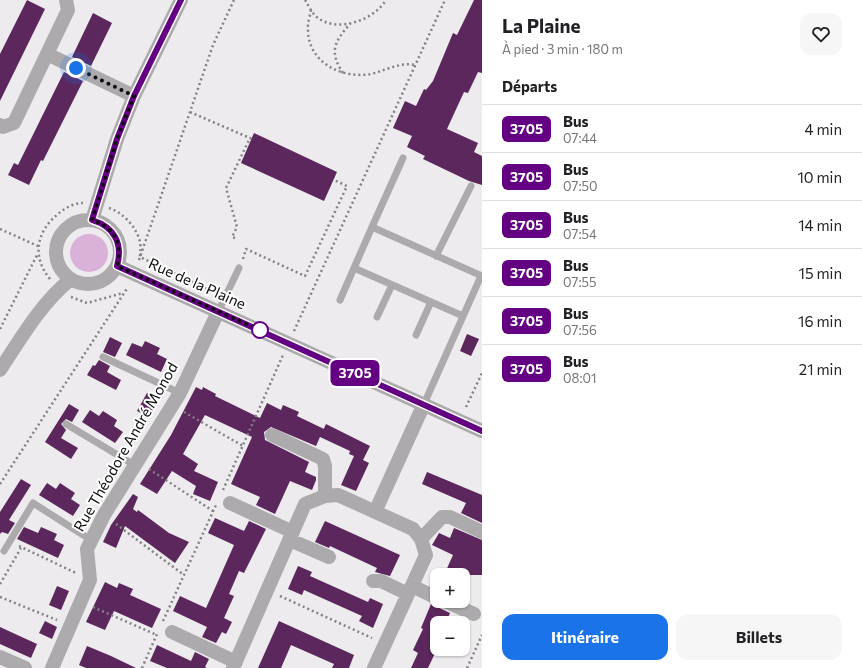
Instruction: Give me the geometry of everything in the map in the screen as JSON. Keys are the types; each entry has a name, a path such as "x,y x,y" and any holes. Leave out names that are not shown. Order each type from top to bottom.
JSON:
{"street":[{"path":"2,126 14,123 68,10 66,0"},
{"path":"92,220 117,139 134,96 181,0"},
{"path":"48,54 134,96"},
{"path":"92,220 102,223 110,229 120,246 120,256 117,266 111,274 102,281 91,284 81,283 71,279 63,272 58,262 56,251 58,241 63,232 72,224 92,220"},
{"name":"Rue de la Plaine","path":"117,266 482,431"},
{"path":"0,370 30,325 58,289 71,279"},
{"name":"Rue Théodore André Monod","path":"52,668 90,580 87,549 91,540 104,515 173,406 218,312"},
{"path":"375,512 424,404"},
{"path":"272,435 323,459 325,466 325,496"},
{"path":"172,632 234,665 305,504 325,496 338,495 413,529 421,539 426,556 374,668"},
{"path":"230,503 328,557"},
{"path":"421,539 442,517 450,517 482,532"},
{"path":"373,581 381,581 430,596"},
{"path":"461,608 474,614"},
{"path":"0,657 24,668"}],"lane":[{"path":"340,300 403,158"},
{"path":"436,256 471,186"},
{"path":"372,227 482,276 424,404"},
{"path":"218,312 239,268"},
{"path":"354,268 463,316"},
{"path":"377,317 392,285"},
{"path":"416,335 431,302"},
{"path":"103,357 180,393"},
{"path":"66,424 137,464"},
{"path":"4,551 33,503 91,540"}],"path":[{"path":"305,0 318,18 330,23 341,25 350,24 366,18 386,0"},
{"path":"311,10 308,31 311,47 325,65 343,73 359,75 372,73 407,63 416,65"},
{"path":"343,73 335,60 334,52 341,34 350,24"},
{"path":"190,112 251,138 226,188 237,227 232,237 235,238"},
{"path":"239,268 246,249 305,276 347,186 334,180"},
{"path":"123,293 87,304 75,300 58,289 44,272 38,254 41,233 50,221 65,208 79,203 98,203 118,211 132,225 140,241 140,257"},
{"path":"0,229 38,246"},
{"path":"0,329 38,254"},
{"path":"0,484 128,287"},
{"path":"466,407 482,373"},
{"path":"173,406 243,446"},
{"path":"137,464 213,511"},
{"path":"104,515 184,575"},
{"path":"9,542 90,580"},
{"path":"0,584 21,548"},
{"path":"267,590 386,644"},
{"path":"0,597 70,625"},
{"path":"81,601 157,635"},
{"path":"467,668 482,635"}],"shaded area":[{"path":"85,234 93,234 103,239 107,246 107,260 103,267 93,272 85,272 75,267 73,264 70,257 70,249 75,239 78,237"}],"building":[{"path":"27,0 45,9 0,101 0,54"},
{"path":"474,0 482,0 482,73 478,72 468,93 464,92 447,129 478,143 474,152 482,156 482,185 469,181 423,159 425,156 407,147 412,136 393,128 405,101 416,106 424,89 426,90 433,81 453,33 457,35"},
{"path":"93,13 112,23 91,66 72,57"},
{"path":"64,72 83,81 43,161 41,160 29,185 8,175 14,163 18,165"},
{"path":"254,133 337,172 324,201 241,163"},
{"path":"467,334 479,339 471,356 460,351"},
{"path":"110,337 122,343 115,357 103,352"},
{"path":"145,341 160,348 157,354 167,359 161,372 126,355 132,343 142,347"},
{"path":"99,360 110,366 107,372 121,380 116,390 87,375 93,365 95,366"},
{"path":"196,387 202,390 203,387 216,394 215,396 260,418 267,403 281,410 283,405 299,412 297,416 324,429 326,424 370,446 363,460 369,463 356,491 341,485 354,456 349,454 350,451 320,437 316,446 271,427 264,432 265,440 309,462 305,472 316,477 316,480 312,490 290,481 275,514 256,505 260,497 231,484 252,437 205,415 183,454 198,464 194,471 218,482 210,501 193,494 196,486 172,471 157,494 140,484 171,435"},
{"path":"147,393 159,399 149,417 137,411"},
{"path":"69,404 79,410 72,422 66,419 61,424 66,430 61,438 78,448 71,459 45,442"},
{"path":"90,410 99,416 103,411 117,420 114,426 123,432 115,443 82,422"},
{"path":"427,472 482,495 482,523 461,513 466,503 422,484"},
{"path":"21,479 31,485 9,520 15,523 8,534 2,532 0,534 0,512"},
{"path":"47,483 56,489 60,483 75,493 71,499 80,505 73,516 39,495"},
{"path":"133,494 138,497 133,509 137,512 138,510 169,533 189,542 175,563 125,526 116,548 103,542 111,525"},
{"path":"215,518 244,531 249,521 266,529 244,573 239,571 229,594 234,596 224,618 232,622 226,634 222,632 216,643 202,637 207,627 173,611 180,596 206,608 234,545 208,533"},
{"path":"325,521 400,555 390,576 375,572 377,568 330,546 329,548 315,542"},
{"path":"24,527 38,533 41,527 57,534 54,540 64,545 58,558 17,539"},
{"path":"454,528 482,540 482,575 470,575 470,568 447,568 453,555 432,545 439,533 450,538"},
{"path":"298,566 312,572 310,576 368,602 370,598 383,604 373,628 359,621 362,616 304,590 302,595 288,589"},
{"path":"105,582 117,588 119,583 133,589 130,595 161,609 152,628 114,611 105,630 86,622"},
{"path":"57,586 69,591 61,610 49,605"},
{"path":"430,606 430,608 439,608 450,613 449,616 430,616 430,656 434,656 428,668 411,668 418,653 413,650 423,629 421,628"},
{"path":"45,621 57,627 52,639 39,633"},
{"path":"279,621 354,655 349,668 332,668 334,664 291,645 281,668 258,668"},
{"path":"0,627 37,644 31,658 0,644"},
{"path":"157,645 191,661 195,652 209,659 205,667 207,668 167,668 150,661"},
{"path":"87,646 136,668 86,668 79,665"}],"bus line":[{"name":"3705","path":"181,0 134,96 117,139 92,220 102,223 110,229 116,237 120,246 120,256 117,266 482,431"}],"route":[{"path":"76,68 134,96 117,139 92,220 102,223 110,229 116,237 120,246 120,256 117,266 260,330"}]}
